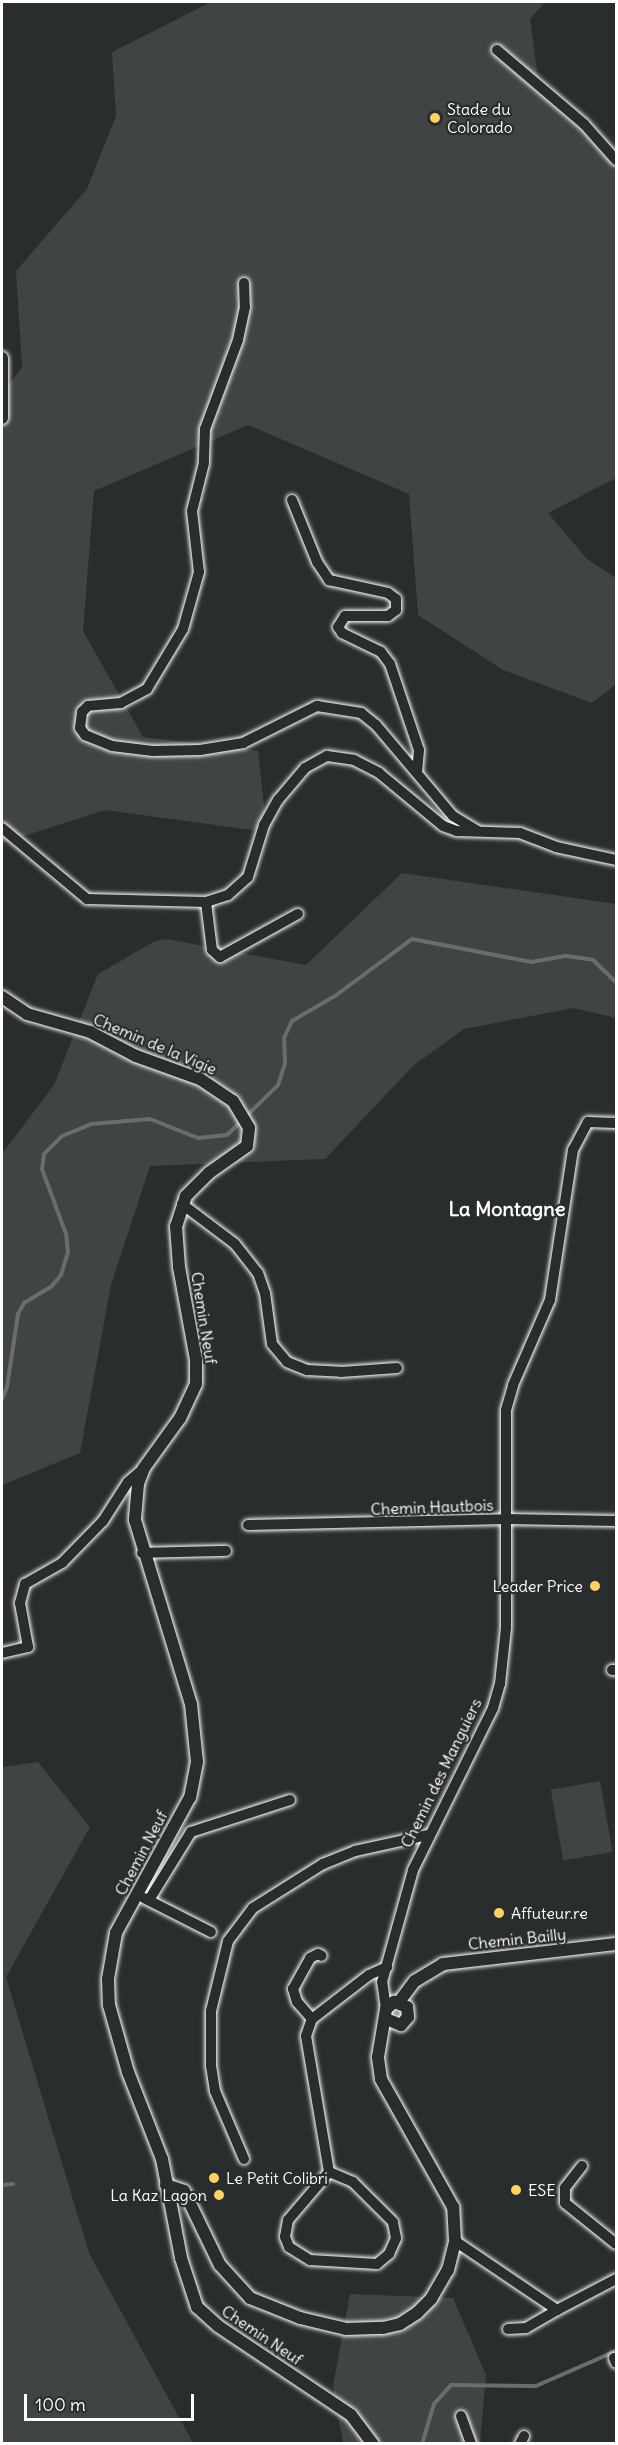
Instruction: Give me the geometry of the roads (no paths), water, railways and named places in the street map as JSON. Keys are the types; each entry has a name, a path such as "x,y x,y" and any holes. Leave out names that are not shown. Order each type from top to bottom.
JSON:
{"street":[{"path":"497,50 584,124 616,160"},
{"path":"244,283 245,307 238,340 205,429 204,463 192,511 199,572 183,629 147,689 121,702 88,706 82,712 80,728 85,735 112,746 153,751 243,743 317,706 361,713 376,725 417,772 427,789 453,816 478,831"},
{"path":"2,358 2,418"},
{"path":"292,500 317,562 329,580 388,592 396,599 396,610 388,616 345,616 338,627 342,633 381,652 390,664 419,750 417,772"},
{"path":"2,828 87,899 206,902 228,895 248,877 264,825 278,800 305,768 327,756 354,760 379,773 443,826 478,831 520,833 556,847 616,860"},
{"path":"206,902 212,950 220,957 298,914"},
{"name":"Chemin de la Vigie","path":"2,997 27,1014 90,1032 136,1056 200,1079 233,1101 249,1128 247,1146 193,1186 182,1204"},
{"name":"Chemin des Manguiers","path":"166,2185 184,2191 220,2265 239,2289 250,2298 300,2318 346,2329 400,2325 417,2313 442,2283 455,2241 453,2207 438,2175 385,2089 378,2057 395,2011 382,1982 402,1905 428,1835 493,1708 500,1684 506,1628 506,1410 513,1385 550,1300 573,1150 588,1122 616,1123"},
{"path":"182,1204 235,1244 258,1273 265,1293 272,1344 287,1362 307,1370 341,1372 397,1368"},
{"name":"Chemin Neuf","path":"182,1204 175,1242 196,1360 196,1384 180,1418 144,1468 135,1500 135,1520 142,1553 177,1653 191,1704 197,1752 190,1797 143,1897 116,1933 111,1954 109,2005 128,2072 162,2159 186,2281 197,2307 218,2326 351,2415 373,2444"},
{"path":"2,1653 28,1647 20,1602 25,1584 62,1563 103,1521 128,1482 144,1468"},
{"name":"Chemin Hautbois","path":"248,1525 507,1519 616,1521"},
{"path":"142,1553 226,1551"},
{"path":"211,1932 143,1897 190,1832 290,1800"},
{"path":"244,2159 215,2091 211,2066 211,2011 228,1941 253,1908 323,1864 355,1851 428,1835"},
{"name":"Chemin Bailly","path":"395,2011 424,1974 443,1964 616,1944"},
{"path":"312,2019 297,2002 293,1989 310,1958 318,1954 322,1956"},
{"path":"329,2172 306,2036 312,2019 369,1975 387,1967"},
{"path":"582,2166 565,2188 565,2204 616,2244"},
{"path":"329,2172 353,2182 393,2222 396,2238 389,2254 377,2264 310,2260 289,2247 285,2237 288,2220 329,2172"},
{"path":"455,2241 557,2310"},
{"path":"508,2329 526,2328 616,2279"},
{"path":"461,2416 471,2444"}],"waterway":[{"path":"2,1399 7,1387 18,1314 24,1303 51,1287 61,1275 68,1252 66,1234 42,1169 44,1154 62,1136 91,1124 150,1119 198,1138 227,1135 278,1085 285,1063 284,1038 292,1021 335,996 412,939 531,962 566,956 593,960 616,982"},
{"path":"2,2185 13,2184"},
{"path":"422,2444 434,2404 451,2385 536,2386 616,2351"}],"place":[{"name":"Stade du Colorado","path":"435,118"},
{"name":"Leader Price","path":"595,1586"},
{"name":"Affuteur.re","path":"499,1913"},
{"name":"Le Petit Colibri","path":"214,2178"},
{"name":"ESE","path":"516,2190"},
{"name":"La Kaz Lagon","path":"219,2195"}],"district":[{"name":"La Montagne","path":"507,1208"}]}
